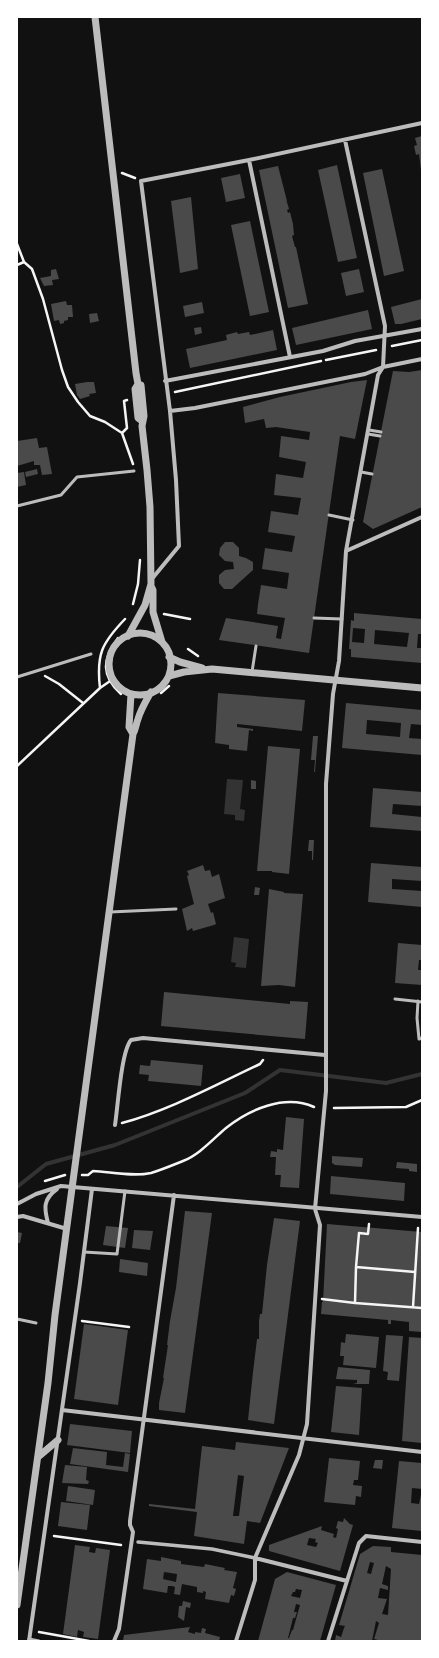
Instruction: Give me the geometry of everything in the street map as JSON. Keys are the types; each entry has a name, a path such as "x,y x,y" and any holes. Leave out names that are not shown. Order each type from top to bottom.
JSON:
{"street":[{"path":"95,17 138,384 141,385 144,416 142,421 150,507 153,612 162,642"},
{"path":"125,635 145,634 152,636 166,646 171,667 169,676 160,688 143,695 131,694 112,680 109,667 112,652 122,640 125,635 144,605 151,583 179,546 176,480 170,411 165,381 141,181 250,160 422,123"},
{"path":"236,1641 256,1580 256,1558 304,1438 307,1424 320,1225 315,1209 325,1104 326,784 335,680 339,660 346,551 353,520 378,375 383,367 383,337 385,326 345,140"},
{"path":"250,160 290,358"},
{"path":"165,381 290,358 323,351 355,341 422,329"},
{"path":"170,411 195,408 365,374 383,367 422,359"},
{"path":"138,384 135,389 138,418 142,421"},
{"path":"346,551 422,517"},
{"path":"169,656 180,662 208,670"},
{"path":"169,676 184,672 208,670 422,688"},
{"path":"17,1605 38,1458 133,734 144,704 151,692"},
{"path":"131,694 129,727 133,734"},
{"path":"115,1125 124,1058 127,1045 131,1040 143,1038 325,1055"},
{"path":"17,1204 36,1194 61,1186 422,1217"},
{"path":"48,1223 45,1210 47,1199 50,1193 61,1186"},
{"path":"29,1640 92,1189"},
{"path":"114,1641 120,1629 133,1532 130,1525 174,1195"},
{"path":"17,1217 23,1216 67,1229"},
{"path":"62,1410 422,1452"},
{"path":"38,1458 58,1440"},
{"path":"328,1641 359,1543 366,1536 422,1542"},
{"path":"138,1542 212,1549 275,1562 347,1581"}],"lane":[{"path":"368,432 380,434"},
{"path":"17,506 61,494 77,478 134,471"},
{"path":"361,472 372,474"},
{"path":"329,515 353,520"},
{"path":"314,618 342,619"},
{"path":"252,673 256,646"},
{"path":"17,677 91,654"},
{"path":"110,912 176,909"},
{"path":"395,999 422,1002"},
{"path":"418,1001 417,1018 420,1039 422,1038"},
{"path":"84,1252 117,1254 125,1191"},
{"path":"17,1319 36,1323"},
{"path":"29,1640 39,1641"}],"path":[{"path":"112,168 141,181"},
{"path":"17,244 24,262 32,269 41,293 68,387 90,416 105,422 122,433 134,471"},
{"path":"17,265 24,262"},
{"path":"167,393 422,340"},
{"path":"122,433 127,428 124,401 136,398"},
{"path":"132,608 138,584"},
{"path":"160,613 190,619"},
{"path":"100,688 98,675 99,656 114,631 129,614"},
{"path":"123,696 116,690 106,671 106,659 110,649 125,635"},
{"path":"36,670 59,684 83,703"},
{"path":"17,766 83,703 112,680"},
{"path":"115,1125 137,1119 173,1105 260,1064 263,1060"},
{"path":"334,1108 406,1107 422,1100"},
{"path":"64,1175 88,1175 93,1171 134,1174 150,1173 185,1160 228,1127 267,1106 304,1102 314,1107"},
{"path":"355,1303 359,1233 368,1234 368,1224"},
{"path":"413,1307 418,1228"},
{"path":"356,1267 415,1272"},
{"path":"322,1299 422,1308"},
{"path":"81,1321 129,1326"},
{"path":"54,1536 121,1545"},
{"path":"39,1632 89,1641"}],"shaded area":[{"path":"227,779 243,780 240,809 245,810 244,821 235,820 235,815 224,814"},
{"path":"234,937 249,939 246,968 235,967 236,963 231,962"}],"building":[{"path":"422,136 421,170 419,154 416,155 414,146 417,145 415,138"},
{"path":"337,165 357,258 338,262 318,170"},
{"path":"278,166 287,201 286,203 287,202 289,209 287,210 288,213 290,212 293,224 294,235 292,236 296,247 308,304 288,308 259,170"},
{"path":"382,169 404,271 384,276 363,173"},
{"path":"240,174 245,198 226,202 221,178"},
{"path":"191,197 198,269 180,273 171,201"},
{"path":"250,221 269,312 250,316 231,225"},
{"path":"56,269 59,279 52,280 53,285 44,286 40,278 51,276 51,270"},
{"path":"359,269 364,292 346,296 341,273"},
{"path":"422,299 422,319 395,324 391,307"},
{"path":"66,301 67,305 72,305 73,317 68,317 68,320 60,324 59,320 54,321 51,304"},
{"path":"202,302 204,313 185,317 183,306"},
{"path":"368,310 372,329 296,345 292,328"},
{"path":"97,313 99,321 90,323 89,314"},
{"path":"201,327 202,333 195,335 194,328"},
{"path":"273,330 277,350 190,368 186,349 227,340 226,335 237,332 238,334 249,332 250,335"},
{"path":"422,370 422,507 373,529 363,522 393,371 409,372"},
{"path":"367,380 355,439 340,436 309,653 219,640 226,618 278,626 276,638 281,639 285,618 257,614 258,604 261,585 287,589 289,573 262,569 265,548 292,552 295,536 268,532 271,511 298,515 301,498 274,495 276,474 303,478 306,462 279,457 281,436 309,440 310,432 276,427 266,428 264,419 245,423 243,407 280,397"},
{"path":"94,382 96,393 89,394 90,396 80,399 77,395 75,384"},
{"path":"37,438 39,448 47,447 52,474 42,475 40,465 34,465 34,461 17,466 17,441"},
{"path":"37,469 38,474 26,477 25,472"},
{"path":"24,472 26,485 17,487 17,473"},
{"path":"225,542 233,542 239,548 239,556 253,562 253,570 232,589 224,589 219,583 219,575 225,570 234,569 233,562 225,561 219,555 220,548"},
{"path":"354,613 422,619 422,634 418,634 417,648 422,648 422,663 351,657 351,649 349,649 351,620 354,621","holes":["353,628 365,629 364,643 352,642","375,630 409,633 407,647 374,644"]},
{"path":"218,693 305,700 302,731 237,724 237,727 253,729 253,731 249,730 247,751 229,749 229,745 215,743"},
{"path":"346,703 422,710 422,725 411,724 409,738 422,739 422,755 342,748","holes":["367,720 401,723 400,737 366,734"]},
{"path":"313,736 318,736 315,772 315,760 311,760"},
{"path":"268,746 300,749 289,874 272,871 257,871"},
{"path":"251,780 256,781 256,789 251,789"},
{"path":"373,788 422,792 422,806 393,804 392,814 422,817 422,831 370,827"},
{"path":"309,840 314,840 313,860 312,851 308,851"},
{"path":"371,863 422,867 422,881 392,879 392,889 422,891 422,907 368,902"},
{"path":"203,865 205,871 210,870 212,877 219,874 225,898 208,904 211,913 213,912 216,924 193,931 192,928 187,931 182,909 194,904 187,871"},
{"path":"255,887 260,888 259,895 254,895"},
{"path":"269,889 284,893 303,894 295,987 279,985 261,986"},
{"path":"398,943 422,945 422,960 419,960 418,970 422,970 422,985 395,983"},
{"path":"164,992 290,1004 290,1001 308,1002 305,1039 161,1026"},
{"path":"151,1060 203,1065 201,1086 148,1081 149,1075 139,1074 140,1065 150,1066"},
{"path":"286,1117 304,1119 299,1188 280,1187 281,1175 275,1175 276,1157 270,1157 271,1151 277,1152 277,1149 283,1150"},
{"path":"332,1156 363,1158 362,1167 335,1165 332,1163"},
{"path":"397,1162 417,1164 417,1172 409,1171 409,1169 396,1168"},
{"path":"331,1176 405,1183 404,1201 330,1194"},
{"path":"185,1211 212,1213 185,1413 159,1410 159,1403 164,1378"},
{"path":"274,1218 300,1221 274,1424 248,1420 257,1339 259,1339 259,1321 260,1314 262,1314"},
{"path":"327,1224 422,1232 422,1332 409,1331 409,1322 391,1320 391,1324 388,1324 388,1320 321,1314"},
{"path":"106,1226 128,1228 125,1248 103,1245"},
{"path":"134,1230 153,1231 150,1250 132,1248"},
{"path":"17,1232 22,1233 20,1243 17,1243"},
{"path":"120,1259 148,1263 147,1276 119,1272"},
{"path":"84,1324 128,1330 118,1405 74,1399"},
{"path":"346,1334 379,1337 376,1368 343,1365 344,1356 340,1356 341,1342 345,1343"},
{"path":"386,1335 403,1336 399,1381 387,1380 388,1372 383,1371"},
{"path":"409,1337 422,1338 422,1443 402,1441"},
{"path":"338,1367 370,1370 369,1384 353,1384 357,1383 357,1380 336,1379"},
{"path":"336,1386 362,1388 359,1435 331,1432"},
{"path":"70,1424 132,1431 130,1453 67,1445"},
{"path":"236,1442 289,1448 260,1523 247,1521 244,1544 194,1536 197,1512 149,1506 149,1504 195,1509 202,1446 235,1450","holes":["238,1475 244,1476 239,1516 233,1516"]},
{"path":"73,1448 107,1452 106,1465 123,1467 125,1453 130,1454 128,1472 70,1464"},
{"path":"329,1458 360,1461 358,1480 354,1480 353,1485 362,1486 361,1497 356,1496 355,1505 324,1502"},
{"path":"375,1460 383,1460 382,1469 373,1468"},
{"path":"399,1461 422,1463 422,1489 412,1488 411,1503 419,1504 422,1490 422,1531 392,1528"},
{"path":"65,1465 87,1467 86,1480 89,1481 88,1484 62,1483"},
{"path":"68,1486 95,1490 93,1505 66,1501"},
{"path":"61,1502 90,1505 87,1530 58,1526"},
{"path":"344,1518 353,1525 340,1571 269,1551 269,1545 322,1526 321,1530 334,1534 333,1537 336,1538 338,1521 343,1522","holes":["309,1538 316,1539 315,1542 318,1543 316,1547 307,1545"]},
{"path":"75,1545 90,1547 89,1552 95,1553 96,1548 110,1550 98,1639 83,1637 84,1632 78,1630 77,1637 63,1634"},
{"path":"373,1546 391,1547 391,1552 422,1555 422,1641 382,1641 374,1639 379,1623 376,1621 372,1641 335,1641 336,1635 341,1637 345,1626 339,1625 360,1554","holes":["370,1562 374,1563 371,1574 367,1573","386,1566 391,1569 388,1615 382,1614 387,1599 378,1598 380,1588 388,1590 388,1586 382,1584"]},
{"path":"161,1557 181,1561 181,1564 204,1567 205,1564 225,1568 224,1570 237,1572 233,1588 236,1589 234,1596 231,1595 229,1603 205,1599 206,1592 197,1592 197,1587 182,1584 180,1595 174,1594 175,1587 172,1586 168,1586 167,1593 143,1589 147,1559 161,1561","holes":["164,1572 177,1574 176,1582 163,1579"]},
{"path":"287,1572 336,1585 320,1641 258,1641 275,1579","holes":["296,1589 302,1590 300,1598 291,1596","296,1604 300,1605 293,1630 288,1638 293,1618 295,1618 297,1612 294,1612"]},
{"path":"183,1601 191,1603 190,1608 186,1607 184,1621 178,1617 179,1606 182,1606"},
{"path":"190,1627 188,1632 195,1634 195,1632 201,1633 202,1628 206,1629 205,1633 220,1637 219,1641 123,1641 124,1635"}],"waterway":[{"path":"17,1187 46,1164 115,1145 245,1093 280,1070 386,1083 422,1074"}]}
